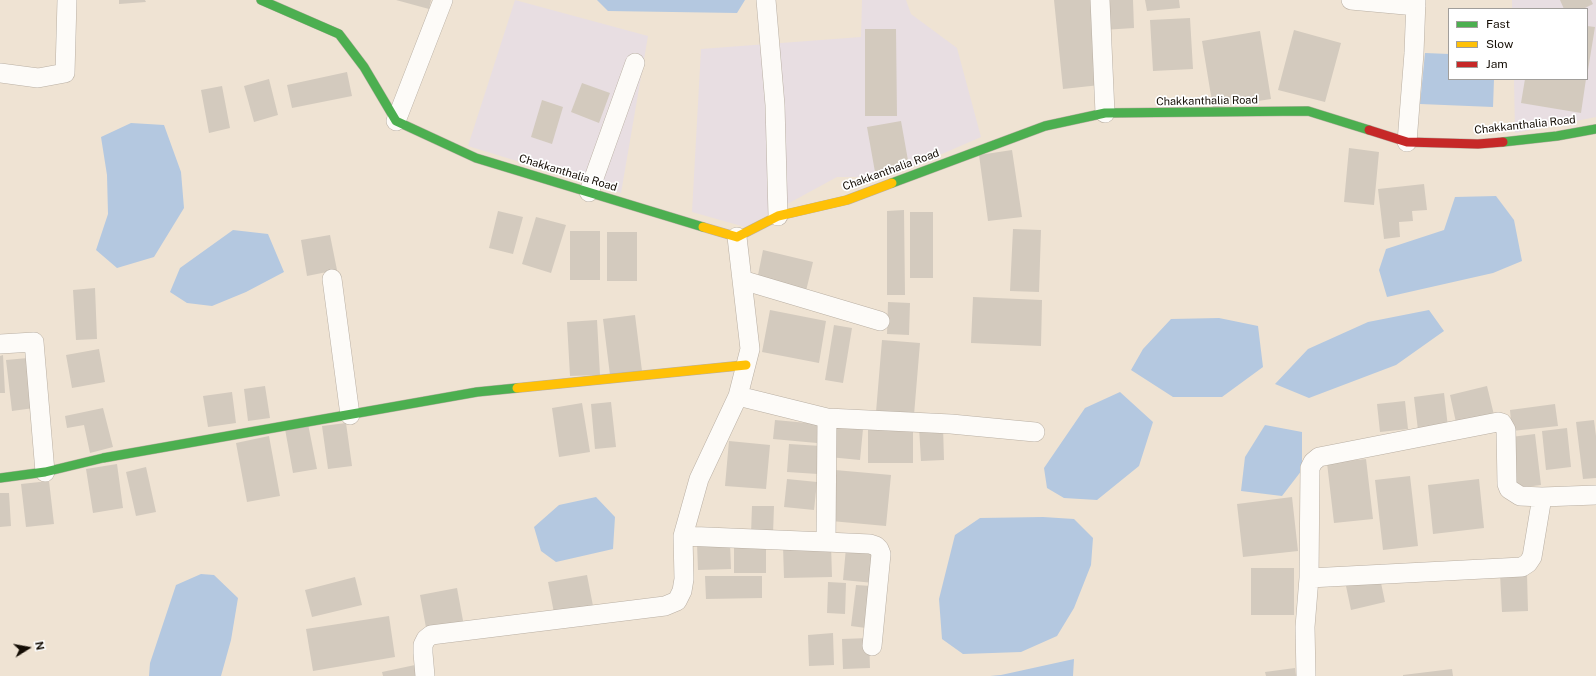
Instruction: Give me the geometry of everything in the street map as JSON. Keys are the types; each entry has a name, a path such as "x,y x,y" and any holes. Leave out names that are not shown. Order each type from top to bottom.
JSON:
{"street":[{"path":"0,73 38,78 65,73 67,0"},
{"path":"261,0 339,34 364,67 396,121"},
{"path":"396,121 443,0"},
{"path":"766,0 775,105 778,216"},
{"path":"1100,0 1105,113"},
{"path":"1351,0 1416,3 1414,53 1407,142"},
{"path":"589,192 635,63"},
{"name":"Chakkanthalia Road","path":"396,121 476,158 737,237 778,216 847,200 1045,126 1105,113 1308,112 1407,142 1478,144 1557,136 1596,129"},
{"path":"425,676 423,653 424,645 426,639 431,635 665,606 677,601 682,590 684,579 683,536 699,479 738,396 750,348 737,237"},
{"path":"332,279 350,415"},
{"path":"742,280 880,321"},
{"path":"0,344 34,342 45,472"},
{"path":"0,478 45,472 103,458 477,392 746,365"},
{"path":"738,396 827,418 951,424 1035,432"},
{"path":"826,542 827,418"},
{"path":"1306,676 1305,627 1309,578 1310,468 1313,462 1319,457 1490,423 1502,422 1506,430 1507,484 1509,489 1520,496 1542,497 1596,495"},
{"path":"1309,578 1522,567 1528,563 1532,557 1542,497"},
{"path":"683,536 870,544 876,546 879,549 881,562 872,646"}],"shaded area":[{"path":"515,0 648,36 621,193 468,146"},
{"path":"862,0 906,0 911,14 957,48 981,137 912,167 875,177 837,177 745,227 692,212 701,49 861,37"},
{"path":"1512,0 1596,0 1596,117 1515,133 1514,80 1588,80 1588,8 1512,8"}],"water":[{"path":"597,0 745,0 737,13 608,11"},
{"path":"1425,53 1448,54 1448,80 1494,80 1493,107 1420,104"},
{"path":"131,123 164,125 181,172 184,208 154,257 117,268 96,250 108,214 107,175 101,137"},
{"path":"1496,196 1514,220 1522,261 1493,273 1387,297 1379,270 1386,249 1444,230 1455,197"},
{"path":"233,230 268,234 284,272 246,292 212,306 187,303 170,292 180,268"},
{"path":"1429,310 1444,331 1396,365 1309,398 1275,384 1308,349 1368,322"},
{"path":"1219,318 1258,326 1263,367 1222,397 1173,397 1131,370 1143,349 1171,319"},
{"path":"1120,392 1153,422 1139,466 1097,500 1064,498 1047,488 1044,468 1085,408"},
{"path":"1265,425 1302,432 1302,470 1282,496 1241,491 1245,457"},
{"path":"596,497 615,517 613,549 556,562 541,551 534,527 559,505"},
{"path":"1043,517 1074,519 1093,538 1091,565 1074,608 1057,636 1021,652 963,654 942,639 939,599 955,535 980,518"},
{"path":"201,574 214,575 238,598 231,640 221,676 149,676 150,663 176,585"},
{"path":"1074,659 1073,676 990,676 1001,675"}],"building":[{"path":"119,0 145,0 146,2 119,4"},
{"path":"396,0 431,0 429,9"},
{"path":"1054,0 1092,0 1100,85 1063,89"},
{"path":"1102,0 1133,0 1134,28 1103,30"},
{"path":"1145,0 1179,0 1180,8 1147,11"},
{"path":"1560,0 1591,0 1593,4 1585,8 1564,8"},
{"path":"1190,18 1193,69 1153,71 1150,20"},
{"path":"1588,26 1595,27 1588,70"},
{"path":"865,29 896,29 897,116 865,116"},
{"path":"1294,30 1341,43 1325,102 1278,90"},
{"path":"1260,31 1271,99 1213,108 1202,41"},
{"path":"347,72 352,96 292,108 287,85"},
{"path":"269,79 278,115 254,122 244,86"},
{"path":"1525,80 1586,80 1581,113 1521,103"},
{"path":"582,83 610,93 599,123 571,112"},
{"path":"222,86 230,128 209,133 201,90"},
{"path":"542,100 563,107 552,144 531,137"},
{"path":"901,121 909,166 875,172 867,127"},
{"path":"1349,148 1379,152 1374,205 1344,202"},
{"path":"1012,150 1022,217 988,221 979,155"},
{"path":"1424,184 1427,210 1412,211 1413,221 1399,222 1400,237 1384,239 1378,189"},
{"path":"904,210 905,295 887,295 887,211"},
{"path":"498,211 523,217 513,254 489,248"},
{"path":"910,212 933,212 933,278 910,278"},
{"path":"536,217 566,225 551,273 522,264"},
{"path":"1013,229 1041,230 1039,292 1010,291"},
{"path":"570,231 600,231 600,280 570,280"},
{"path":"607,232 637,232 637,281 607,281"},
{"path":"330,235 337,270 307,276 301,240"},
{"path":"763,250 813,262 806,291 757,280"},
{"path":"95,288 97,339 76,340 73,290"},
{"path":"973,297 1042,300 1041,346 971,343"},
{"path":"888,302 910,303 909,335 887,334"},
{"path":"770,310 826,321 819,363 762,352"},
{"path":"635,315 642,371 610,375 603,319"},
{"path":"597,320 600,375 570,376 567,322"},
{"path":"834,325 852,328 843,383 825,380"},
{"path":"882,340 920,343 914,415 876,412"},
{"path":"99,349 105,382 72,388 66,355"},
{"path":"3,355 5,393 0,393 0,356"},
{"path":"28,358 34,408 12,411 6,360"},
{"path":"265,386 270,418 248,421 244,389"},
{"path":"1487,386 1495,419 1457,427 1450,395"},
{"path":"232,392 236,423 208,427 203,396"},
{"path":"1444,393 1448,427 1418,430 1414,397"},
{"path":"1405,401 1408,429 1380,432 1377,404"},
{"path":"611,402 616,447 595,449 591,404"},
{"path":"582,403 590,452 559,457 552,408"},
{"path":"1555,404 1558,426 1512,431 1510,410"},
{"path":"103,408 113,447 90,453 84,425 67,428 65,416"},
{"path":"775,420 818,424 817,443 773,439"},
{"path":"1594,420 1596,436 1596,478 1583,479 1576,422"},
{"path":"346,423 352,466 328,469 322,426"},
{"path":"308,424 317,469 293,473 285,429"},
{"path":"832,426 863,429 860,460 829,457"},
{"path":"943,426 944,460 921,461 919,427"},
{"path":"868,428 913,429 913,463 868,463"},
{"path":"1567,428 1571,467 1546,470 1542,431"},
{"path":"1535,434 1541,485 1517,488 1511,437"},
{"path":"269,436 280,496 247,502 236,443"},
{"path":"729,441 770,445 766,489 725,486"},
{"path":"789,444 821,446 818,474 787,472"},
{"path":"1366,459 1373,519 1334,523 1327,463"},
{"path":"117,464 123,508 93,513 86,469"},
{"path":"146,467 156,512 136,516 126,472"},
{"path":"835,470 891,475 886,526 831,521"},
{"path":"1410,476 1418,546 1383,550 1375,480"},
{"path":"787,479 817,482 814,510 784,507"},
{"path":"1479,479 1484,528 1433,534 1428,485"},
{"path":"49,481 54,524 26,527 21,484"},
{"path":"0,493 9,493 11,526 0,527"},
{"path":"1292,497 1298,551 1243,557 1237,504"},
{"path":"752,506 774,506 773,534 751,534"},
{"path":"730,542 731,569 698,570 697,543"},
{"path":"734,543 766,543 766,573 734,573"},
{"path":"831,544 832,577 784,578 783,546"},
{"path":"846,548 877,551 874,583 843,580"},
{"path":"1251,568 1294,568 1294,615 1251,615"},
{"path":"1500,574 1527,574 1528,611 1502,612"},
{"path":"587,575 594,611 555,618 548,582"},
{"path":"705,576 762,576 762,598 706,599"},
{"path":"355,577 362,605 312,617 305,590"},
{"path":"1380,578 1385,602 1351,610 1346,586"},
{"path":"828,582 846,583 845,614 827,613"},
{"path":"856,585 871,586 866,628 851,626"},
{"path":"457,588 464,626 427,633 420,595"},
{"path":"389,616 395,657 313,671 306,629"},
{"path":"833,633 834,665 809,666 808,635"},
{"path":"869,638 870,668 843,669 842,639"},
{"path":"415,665 417,676 383,676 382,672"},
{"path":"1295,668 1296,676 1266,676 1265,672"},
{"path":"1452,669 1453,676 1403,676 1403,675"}],"traffic: fast":[{"path":"261,0 339,34 364,67 396,121 476,158 703,227"},
{"path":"892,183 1045,126 1105,113 1308,111 1369,130"},
{"path":"1503,142 1557,136 1596,129"},
{"path":"0,478 45,472 103,458 477,392 517,388"}],"traffic: slow":[{"path":"703,227 737,237 778,216 847,200 892,183"},
{"path":"517,388 746,365"}],"traffic: jam":[{"path":"1369,130 1407,142 1478,144 1503,142"}]}
